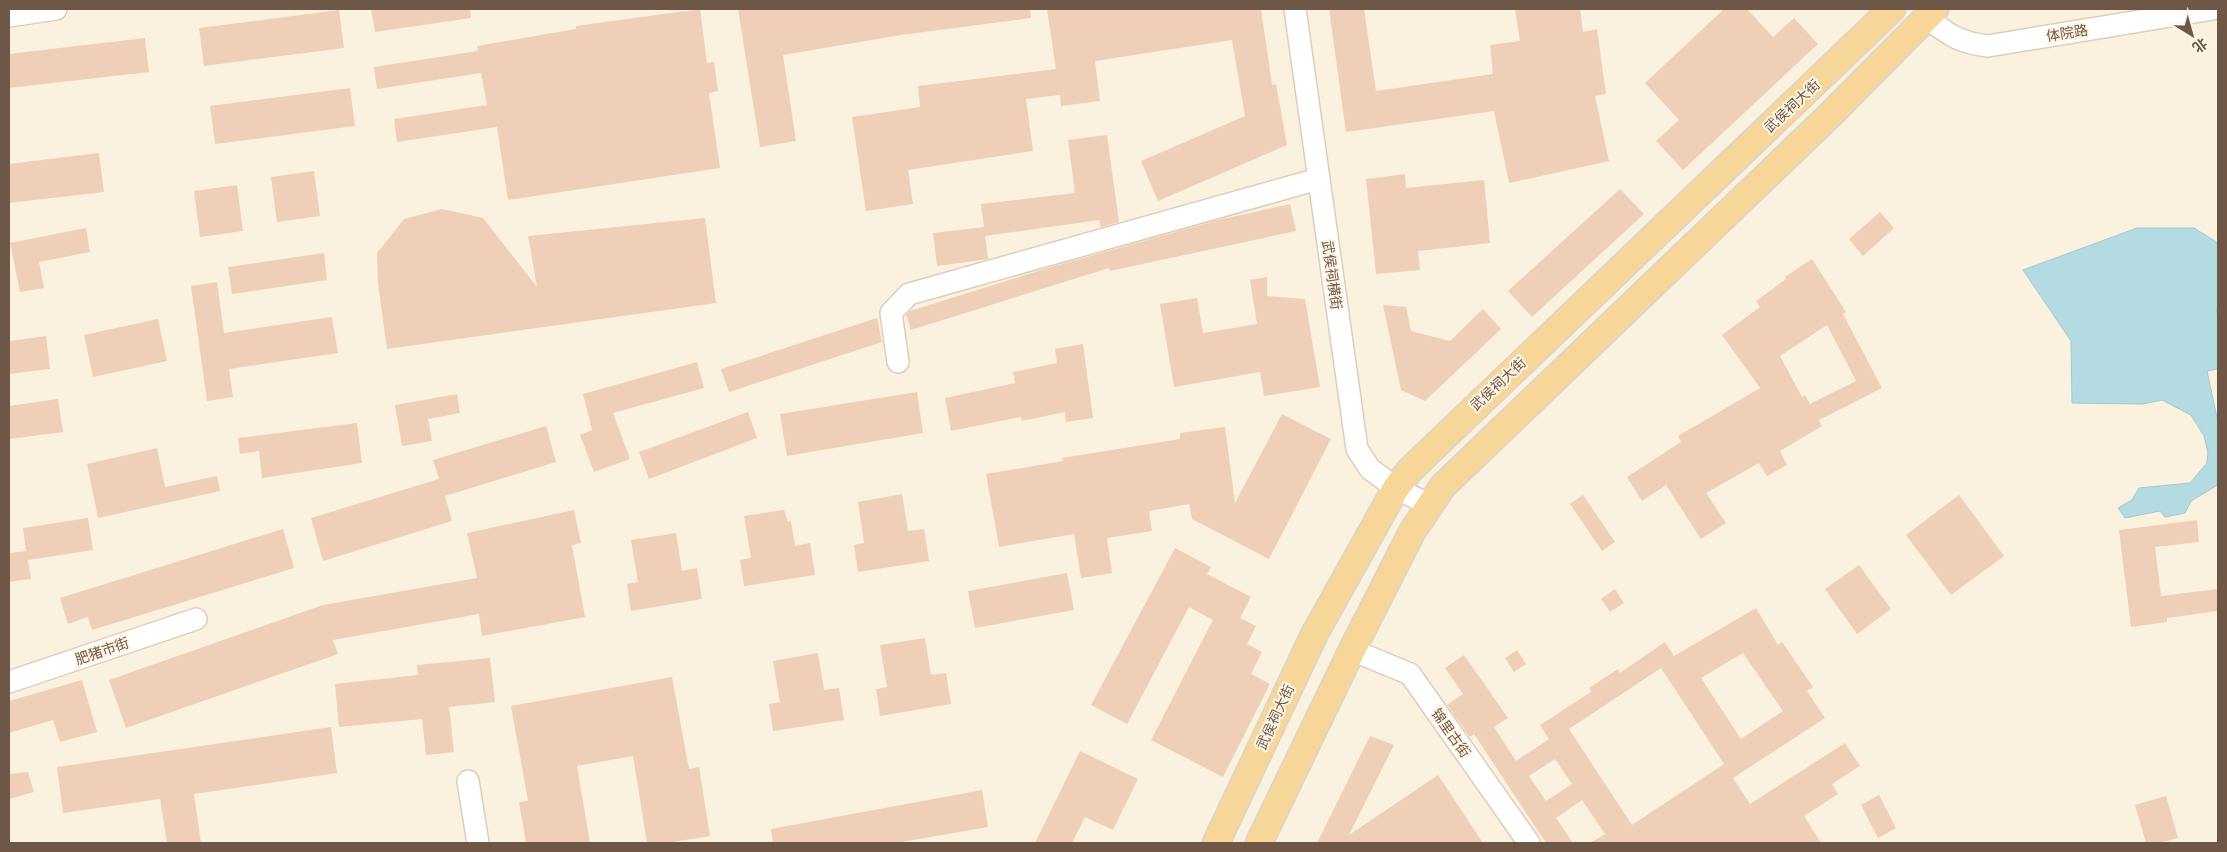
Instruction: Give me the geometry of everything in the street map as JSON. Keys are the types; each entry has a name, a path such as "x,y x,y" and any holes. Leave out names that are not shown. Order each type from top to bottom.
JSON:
{"main road":[{"name":"武侯祠大街","path":"1216,843 1314,635 1396,488 1428,450 1892,9"},
{"path":"1259,843 1352,650 1429,505 1458,469 1835,110 1931,13"}],"street":[{"path":"9,16 56,9"},
{"name":"武侯祠横街","path":"1295,9 1357,449 1370,469 1396,488 1429,505"},
{"name":"体院路","path":"1931,13 1951,36 1968,43 1988,46 2213,9"},
{"path":"898,362 891,313 910,294 1318,179"},
{"name":"肥猪市街","path":"9,682 196,619"},
{"name":"锦里古街","path":"1352,650 1410,674 1529,843"},
{"path":"468,781 478,843"}],"water":[{"path":"2137,228 2194,228 2218,243 2218,307 2216,308 2218,318 2218,369 2207,371 2218,422 2218,485 2191,501 2185,513 2165,517 2160,511 2125,518 2118,508 2132,500 2139,488 2190,483 2207,463 2208,453 2204,436 2191,415 2162,400 2143,404 2072,403 2071,341 2023,270"}],"building":[{"path":"371,9 470,9 471,18 375,32"},
{"path":"700,9 707,63 714,62 718,91 709,93 720,168 508,200 497,127 397,142 394,119 487,105 481,73 377,89 374,67 478,51 477,46 576,29 576,26"},
{"path":"738,9 1030,9 1031,18 901,35 783,55 796,141 760,147"},
{"path":"1047,9 1261,9 1272,85 1276,84 1287,145 1158,201 1141,161 1245,116 1232,40 1095,61 1100,101 1061,106 1060,95 1026,99 1033,151 908,170 913,204 866,211 852,117 920,107 918,86 1056,69"},
{"path":"1329,9 1364,9 1376,91 1493,74 1490,45 1520,41 1515,9 1580,9 1583,32 1597,29 1606,94 1595,96 1609,161 1509,183 1494,111 1346,132"},
{"path":"1724,9 1747,9 1773,37 1794,18 1818,44 1683,170 1656,141 1679,120 1645,83"},
{"path":"339,10 344,48 204,66 199,28"},
{"path":"145,38 149,72 9,88 9,54"},
{"path":"350,88 355,126 215,144 210,106"},
{"path":"1107,135 1119,222 1101,227 1099,220 985,236 988,259 937,266 933,233 984,227 981,204 1075,193 1068,140"},
{"path":"99,153 104,192 9,203 9,164"},
{"path":"314,171 320,216 277,222 271,177"},
{"path":"1405,174 1406,188 1484,180 1490,243 1418,251 1420,270 1376,274 1366,179"},
{"path":"237,185 243,231 200,237 194,191"},
{"path":"1620,189 1644,214 1532,317 1508,291"},
{"path":"1290,204 1296,231 1110,271 1109,268 911,330 906,315 910,311 1048,268 1218,220"},
{"path":"442,209 483,218 537,287 528,236 705,218 716,303 387,349 378,283 377,253 404,219"},
{"path":"1880,212 1894,228 1863,256 1849,239"},
{"path":"86,228 90,252 39,262 44,288 20,292 10,243"},
{"path":"324,253 327,280 232,294 228,267"},
{"path":"1812,259 1846,312 1843,314 1882,388 1819,420 1822,426 1780,451 1787,465 1767,476 1759,463 1706,493 1726,523 1701,539 1666,485 1642,501 1627,477 1681,442 1678,436 1760,388 1722,335 1760,307 1756,301 1786,279 1785,277","holes":["1827,325 1856,381 1810,404 1805,395 1802,397 1780,356"]},
{"path":"1267,277 1267,296 1305,299 1320,387 1264,396 1260,372 1174,387 1160,304 1197,298 1203,333 1257,324 1250,280"},
{"path":"217,282 224,333 332,317 338,353 229,369 233,397 207,401 191,286"},
{"path":"1383,305 1406,307 1411,331 1450,341 1483,309 1501,329 1425,401 1401,390"},
{"path":"877,318 882,342 729,392 721,369"},
{"path":"158,319 167,361 93,377 84,335"},
{"path":"46,336 50,369 9,374 9,341"},
{"path":"1083,344 1093,418 1066,422 1065,412 1022,421 1021,417 951,431 945,398 1015,383 1013,372 1057,363 1055,349"},
{"path":"697,362 704,388 613,413 630,459 594,472 580,435 592,430 583,394"},
{"path":"917,392 923,433 787,456 780,414"},
{"path":"457,394 460,413 428,419 432,441 402,446 395,405"},
{"path":"58,399 63,432 9,439 9,406"},
{"path":"748,412 757,438 649,479 639,452"},
{"path":"1282,414 1331,439 1269,559 1192,519 1189,504 1149,511 1152,531 1107,538 1112,573 1081,578 1074,534 999,547 986,474 1063,461 1062,458 1180,439 1180,433 1225,427 1235,503"},
{"path":"357,423 362,463 262,478 259,451 240,454 238,438"},
{"path":"546,426 556,462 445,496 452,521 323,561 311,518 439,479 433,460"},
{"path":"157,448 165,487 217,476 220,491 98,518 87,464"},
{"path":"902,494 908,531 924,529 929,561 858,572 854,545 864,543 858,502"},
{"path":"1583,495 1615,542 1602,551 1570,504"},
{"path":"1959,495 2004,556 1951,595 1906,535"},
{"path":"574,510 581,543 572,545 585,617 482,636 479,614 333,640 338,654 126,728 109,680 323,605 477,578 467,533"},
{"path":"784,510 788,522 791,521 795,546 810,543 815,575 744,586 740,560 751,558 744,516"},
{"path":"88,518 93,550 28,560 31,579 9,582 9,553 26,551 23,528"},
{"path":"2197,520 2199,542 2155,547 2161,596 2218,589 2218,611 2167,618 2167,622 2131,627 2119,530"},
{"path":"283,529 294,568 92,630 88,617 68,624 60,598"},
{"path":"676,533 682,571 697,568 702,599 631,611 627,584 638,582 631,540"},
{"path":"1175,548 1211,567 1207,574 1251,597 1240,618 1256,626 1247,644 1262,652 1251,674 1270,684 1223,777 1151,740 1213,620 1189,607 1127,724 1091,705"},
{"path":"1859,565 1891,609 1857,634 1825,589"},
{"path":"1067,573 1074,610 975,628 968,591"},
{"path":"1615,589 1624,603 1610,612 1601,599"},
{"path":"1756,608 1778,645 1782,642 1813,687 1807,691 1825,718 1733,778 1750,804 1845,743 1860,766 1832,784 1838,794 1804,816 1821,843 1590,843 1605,834 1582,800 1556,818 1573,843 1546,843 1474,734 1470,737 1447,705 1463,694 1445,668 1464,655 1508,718 1494,727 1516,761 1549,739 1540,725 1591,692 1589,688 1618,669 1620,673 1665,642 1674,656","holes":["1743,653 1783,711 1741,739 1701,678","1661,668 1724,764 1632,825 1569,729","1555,759 1572,784 1546,801 1529,776"]},
{"path":"925,638 931,675 946,673 951,704 880,716 876,689 887,687 880,645"},
{"path":"1517,650 1526,664 1514,672 1505,658"},
{"path":"818,653 824,690 839,688 844,720 773,731 769,704 780,702 773,661"},
{"path":"490,658 495,702 449,707 454,752 426,755 422,719 339,727 335,684 418,675 417,665"},
{"path":"672,677 689,769 699,767 710,836 667,843 647,843 633,756 577,766 590,843 526,843 519,802 528,801 511,706"},
{"path":"82,680 97,732 60,742 53,720 9,733 9,701"},
{"path":"331,727 337,773 194,794 201,843 167,843 160,799 63,813 57,767"},
{"path":"1370,736 1394,745 1349,835 1438,775 1483,843 1317,843"},
{"path":"1080,751 1138,779 1113,830 1085,817 1072,843 1035,843"},
{"path":"28,772 34,792 9,799 9,774"},
{"path":"982,790 988,827 896,843 773,843 771,829"},
{"path":"1879,795 1896,828 1878,838 1861,805"},
{"path":"2166,796 2178,838 2159,843 2146,843 2135,805"}]}
